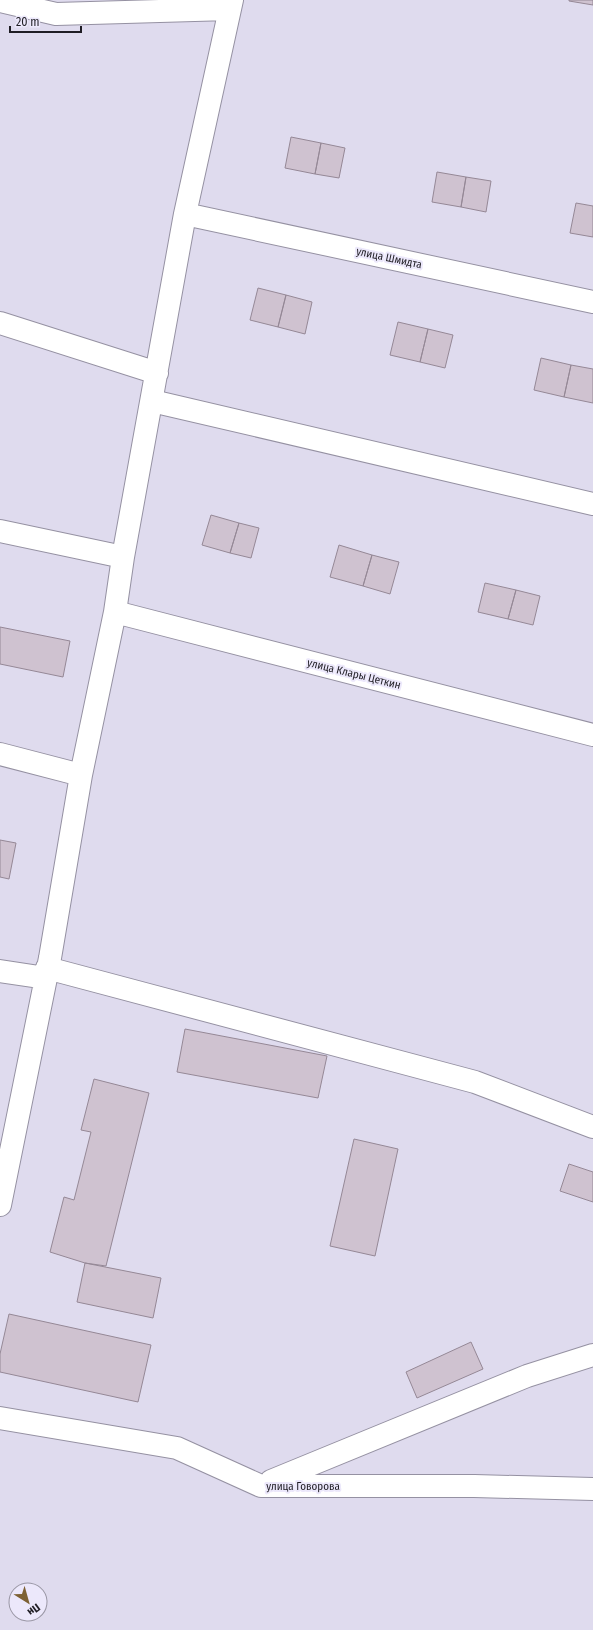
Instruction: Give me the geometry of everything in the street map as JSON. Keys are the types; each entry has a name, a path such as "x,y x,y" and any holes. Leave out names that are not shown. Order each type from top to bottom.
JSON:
{"street":[{"path":"0,1 56,14 230,5 185,214 115,612 81,775 47,973 0,1205"},
{"name":"улица Шмидта","path":"185,214 593,302"},
{"path":"0,322 157,373"},
{"path":"152,401 593,504"},
{"path":"0,531 124,557"},
{"name":"улица Клары Цеткин","path":"115,612 593,735"},
{"path":"0,754 81,775"},
{"path":"0,971 47,973 474,1082 593,1127"},
{"path":"261,1486 527,1376 593,1355"},
{"name":"улица Говорова","path":"0,1418 177,1448 261,1486 474,1486 593,1490"}],"building":[{"path":"593,0 593,5 569,1"},
{"path":"291,137 321,143 315,174 285,168"},
{"path":"321,143 345,148 339,178 315,174"},
{"path":"437,172 466,177 461,207 432,202"},
{"path":"466,177 491,181 486,212 461,207"},
{"path":"576,203 593,206 593,237 570,233"},
{"path":"258,288 286,295 278,327 250,320"},
{"path":"286,295 312,302 305,334 278,327"},
{"path":"398,322 428,329 420,362 390,355"},
{"path":"428,329 453,335 445,368 420,362"},
{"path":"541,358 571,365 564,397 534,390"},
{"path":"571,365 593,369 593,403 564,397"},
{"path":"211,515 239,523 230,553 202,545"},
{"path":"239,523 259,528 251,558 230,553"},
{"path":"339,545 372,555 363,586 330,577"},
{"path":"372,555 399,562 390,594 363,586"},
{"path":"485,583 516,590 508,619 478,612"},
{"path":"516,590 540,596 533,625 508,619"},
{"path":"0,627 70,641 63,677 0,664"},
{"path":"0,840 16,843 9,879 0,877"},
{"path":"185,1029 327,1056 318,1098 177,1072"},
{"path":"94,1079 149,1093 106,1266 85,1263 50,1252 64,1197 74,1200 91,1132 81,1130"},
{"path":"354,1139 398,1149 375,1256 330,1246"},
{"path":"569,1164 593,1172 593,1202 560,1191"},
{"path":"85,1263 161,1278 153,1318 77,1302"},
{"path":"9,1314 151,1345 138,1402 0,1372 0,1354"},
{"path":"471,1342 483,1369 417,1398 406,1372"}]}
